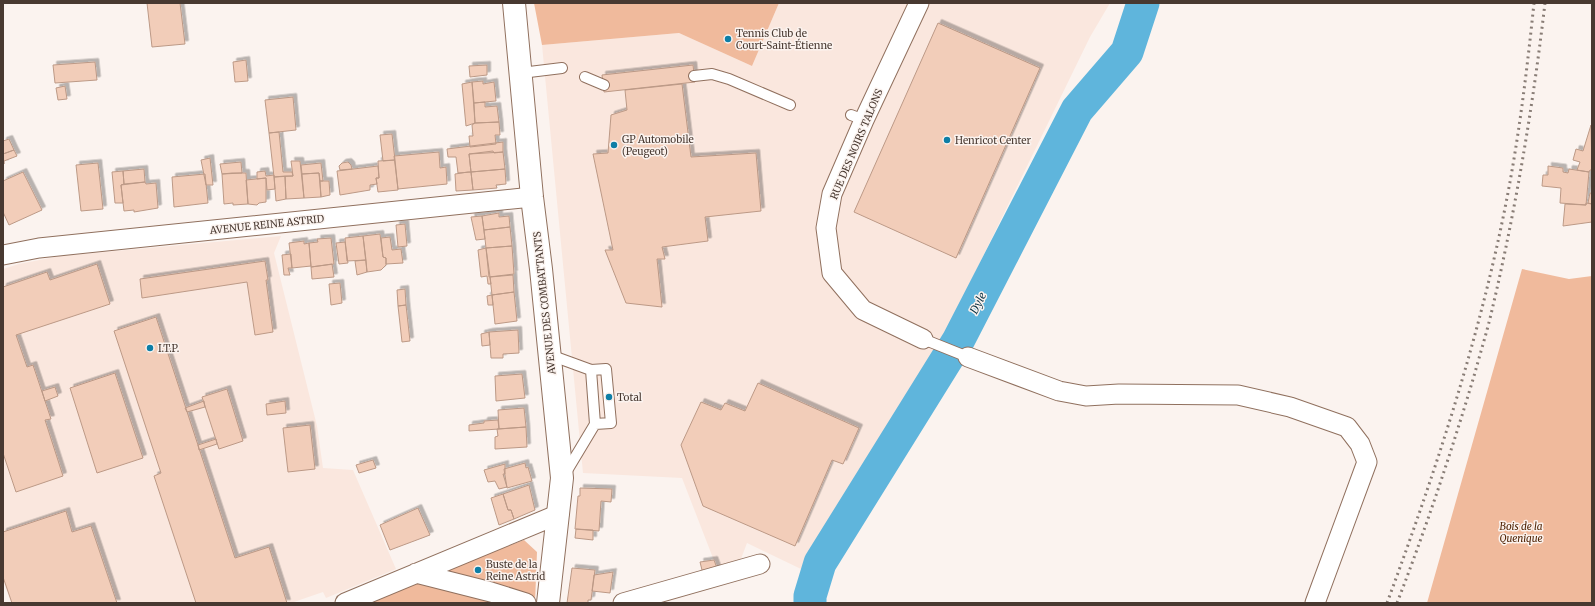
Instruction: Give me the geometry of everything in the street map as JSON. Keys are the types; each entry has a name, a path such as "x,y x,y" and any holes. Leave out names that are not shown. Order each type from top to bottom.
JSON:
{"main road":[{"name":"AVENUE DES COMBATTANTS","path":"514,3 522,73 532,198 562,478 548,603"}],"street":[{"name":"RUE DES NOIRS TALONS","path":"919,3 858,117 832,194 826,228 832,273 863,310 923,339"},
{"name":"AVENUE REINE ASTRID","path":"3,254 101,242 532,198"},
{"path":"968,357 1059,391 1086,396 1119,394 1238,395 1290,407 1347,427 1360,444 1367,462 1315,603"},
{"path":"345,603 559,514"},
{"path":"623,603 760,564"},
{"path":"416,573 491,592 526,603"}],"lane":[{"path":"522,73 562,68"},
{"path":"694,76 712,74 729,79 790,105"},
{"path":"585,77 604,85"},
{"name":"RUE DES NOIRS TALONS","path":"923,339 968,357"},
{"path":"550,355 591,370 606,369 611,423 595,424"},
{"path":"562,478 595,424 591,370"}],"shaded area":[{"path":"779,3 1110,3 1090,37 948,328 801,569 747,543 739,564 718,571 682,478 583,473 542,45 679,33 752,66"},
{"name":"I.T.P.","path":"281,236 274,253 317,426 323,468 353,470 396,569 326,598 323,592 291,603 11,603 3,580 3,269 19,264 60,256"}],"green space":[{"name":"Tennis Club de Court-Saint-Étienne","path":"534,3 779,3 752,66 679,33 542,45"},
{"name":"Bois de la Quenique","path":"1522,269 1569,279 1592,276 1592,603 1427,603"},
{"path":"524,540 537,552 535,603 366,603 419,580"}],"building":[{"path":"147,3 180,3 185,44 152,47"},
{"name":"Henricot Center","path":"938,23 1040,68 956,258 854,212"},
{"path":"246,60 248,81 235,82 233,62"},
{"path":"95,62 97,80 55,83 53,65"},
{"path":"487,65 487,75 470,77 469,66"},
{"path":"693,65 695,82 604,92 602,75"},
{"path":"483,81 483,84 494,82 496,101 474,103 472,82"},
{"path":"472,82 475,123 466,126 462,84"},
{"path":"682,84 691,157 756,153 761,211 705,217 708,241 662,247 665,259 657,259 662,307 626,303 605,250 613,250 593,154 608,153 611,115 627,110 625,90"},
{"path":"65,86 67,99 58,100 56,88"},
{"path":"293,97 296,130 269,133 265,100"},
{"path":"485,102 485,107 497,106 499,122 475,123 474,103"},
{"path":"499,122 500,135 495,135 496,144 470,147 469,136 473,136 472,125 475,123"},
{"path":"1591,125 1592,170 1589,172 1577,170 1580,162 1573,160 1576,149 1583,151"},
{"path":"279,132 283,172 292,172 293,176 274,177 269,133"},
{"path":"392,134 395,160 383,161 380,135"},
{"path":"9,139 14,150 3,154 3,141"},
{"path":"503,142 503,152 469,154 471,172 458,173 456,157 448,157 447,149"},
{"path":"14,150 17,156 4,161 4,164 3,154"},
{"path":"493,151 494,153 503,152 505,169 471,172 469,154"},
{"path":"439,152 440,168 446,167 447,184 398,189 394,156"},
{"path":"210,158 213,185 206,185 201,160"},
{"path":"395,160 398,190 378,192 376,178 379,178 378,161"},
{"path":"291,161 300,161 304,198 286,199 285,176 293,176"},
{"path":"241,162 242,173 222,174 220,164"},
{"path":"348,162 352,169 340,170 339,166 342,163"},
{"path":"98,163 103,209 81,211 76,165"},
{"path":"321,163 323,181 320,181 319,173 302,174 301,165"},
{"path":"378,166 379,178 376,178 377,184 370,185 370,190 340,195 337,171"},
{"path":"1548,166 1563,168 1563,172 1568,173 1569,169 1589,172 1586,205 1560,203 1561,188 1542,186 1543,175 1548,175"},
{"path":"144,169 145,182 124,184 123,171"},
{"path":"505,169 506,184 496,185 497,188 473,190 471,172"},
{"path":"123,171 124,184 121,185 123,203 115,203 112,172"},
{"path":"265,171 266,176 274,175 275,189 267,190 266,178 257,179 257,172"},
{"path":"23,172 42,210 9,225 3,212 3,181"},
{"path":"471,172 473,190 456,191 455,174"},
{"path":"246,173 248,204 224,204 222,174"},
{"path":"319,173 321,197 304,198 302,174"},
{"path":"205,174 208,203 174,207 172,177"},
{"path":"285,176 286,199 276,201 274,177"},
{"path":"266,178 266,202 259,203 257,205 248,204 246,180"},
{"path":"320,181 329,181 330,195 321,197"},
{"path":"145,182 146,184 156,183 158,208 134,212 134,210 124,211 121,185"},
{"path":"1590,193 1592,193 1592,204 1588,203"},
{"path":"1586,203 1592,204 1592,222 1563,226 1565,204 1586,205"},
{"path":"499,213 499,217 509,216 510,227 484,230 482,216"},
{"path":"482,216 485,239 476,240 471,217"},
{"path":"405,224 407,246 398,247 396,225"},
{"path":"510,227 512,246 486,248 484,230"},
{"path":"380,234 383,257 386,258 386,265 381,270 367,272 363,236"},
{"path":"363,236 366,260 347,261 345,238"},
{"path":"390,237 392,250 401,249 403,263 386,264 386,258 383,257 381,238"},
{"path":"331,238 334,264 311,267 309,243 318,242 317,239"},
{"path":"304,241 304,244 309,243 311,266 292,268 289,243"},
{"path":"345,242 348,263 339,264 336,243"},
{"path":"512,246 514,274 489,277 486,248"},
{"path":"486,248 491,284 488,284 487,276 481,277 478,250"},
{"path":"291,254 292,268 288,268 290,275 284,275 282,255"},
{"path":"366,260 367,272 357,275 355,261"},
{"path":"265,261 273,332 255,335 247,282 142,298 140,279"},
{"path":"97,264 110,304 16,335 27,367 33,365 51,419 45,420 63,476 16,492 3,453 3,287 47,272 50,280"},
{"path":"332,264 334,277 312,279 311,267"},
{"path":"513,275 514,292 492,295 490,277"},
{"path":"340,283 342,303 331,305 329,284"},
{"path":"405,289 406,305 398,306 397,290"},
{"path":"514,292 517,321 495,324 492,295"},
{"path":"492,295 493,305 488,305 487,296"},
{"path":"406,305 410,341 402,342 398,306"},
{"path":"156,317 235,558 269,547 287,603 196,603 154,476 161,473 114,331"},
{"path":"518,330 519,353 503,354 503,358 491,358 489,332"},
{"path":"489,332 490,345 482,346 481,334"},
{"path":"115,373 143,458 97,473 70,388"},
{"path":"522,374 525,398 496,401 495,376"},
{"path":"758,383 859,428 843,464 832,460 795,546 703,506 681,445 701,402 721,410 725,403 745,411"},
{"path":"55,387 58,396 45,401 42,391"},
{"path":"227,389 243,441 219,449 202,397"},
{"path":"204,401 205,407 187,412 185,408"},
{"path":"285,401 286,413 267,415 266,404"},
{"path":"524,408 526,427 499,429 498,410"},
{"path":"498,420 499,429 469,431 469,425 484,423 484,421"},
{"path":"310,425 315,469 288,472 283,428"},
{"path":"526,427 527,447 495,449 495,437 498,436 497,429"},
{"path":"216,439 217,444 199,450 198,445"},
{"path":"373,460 376,468 359,473 356,465"},
{"path":"525,463 526,468 528,467 532,481 507,488 504,469"},
{"path":"505,464 505,474 503,474 507,487 499,489 495,481 488,482 484,470"},
{"path":"529,485 535,510 514,519 511,510 508,510 503,494"},
{"path":"580,488 612,489 611,502 601,501 599,531 575,529"},
{"path":"503,494 508,510 511,510 514,519 499,525 491,498"},
{"path":"418,508 430,535 390,550 380,525"},
{"path":"66,511 72,532 91,526 117,603 12,603 3,577 3,532"},
{"path":"576,529 593,530 593,540 575,538"},
{"path":"714,560 718,571 703,574 700,562"},
{"path":"572,568 595,570 591,600 588,600 588,603 567,603"},
{"path":"613,572 610,593 592,591 594,575"}],"waterway":[{"name":"Dyle","path":"810,603 810,596 820,563 958,341 1077,110 1127,52 1143,3"}],"railway":[{"path":"1387,603 1439,455 1483,305 1506,203 1515,153 1534,3"},
{"path":"1397,603 1447,462 1474,376 1490,318 1509,233 1523,157 1545,3"}],"place":[{"name":"Tennis Club de Court-Saint-Étienne","path":"728,39"},
{"name":"Henricot Center","path":"947,140"},
{"name":"GP Automobile (Peugeot)","path":"614,145"},
{"name":"I.T.P.","path":"150,348"},
{"name":"Total","path":"609,397"},
{"name":"Buste de la Reine Astrid","path":"478,570"}]}
